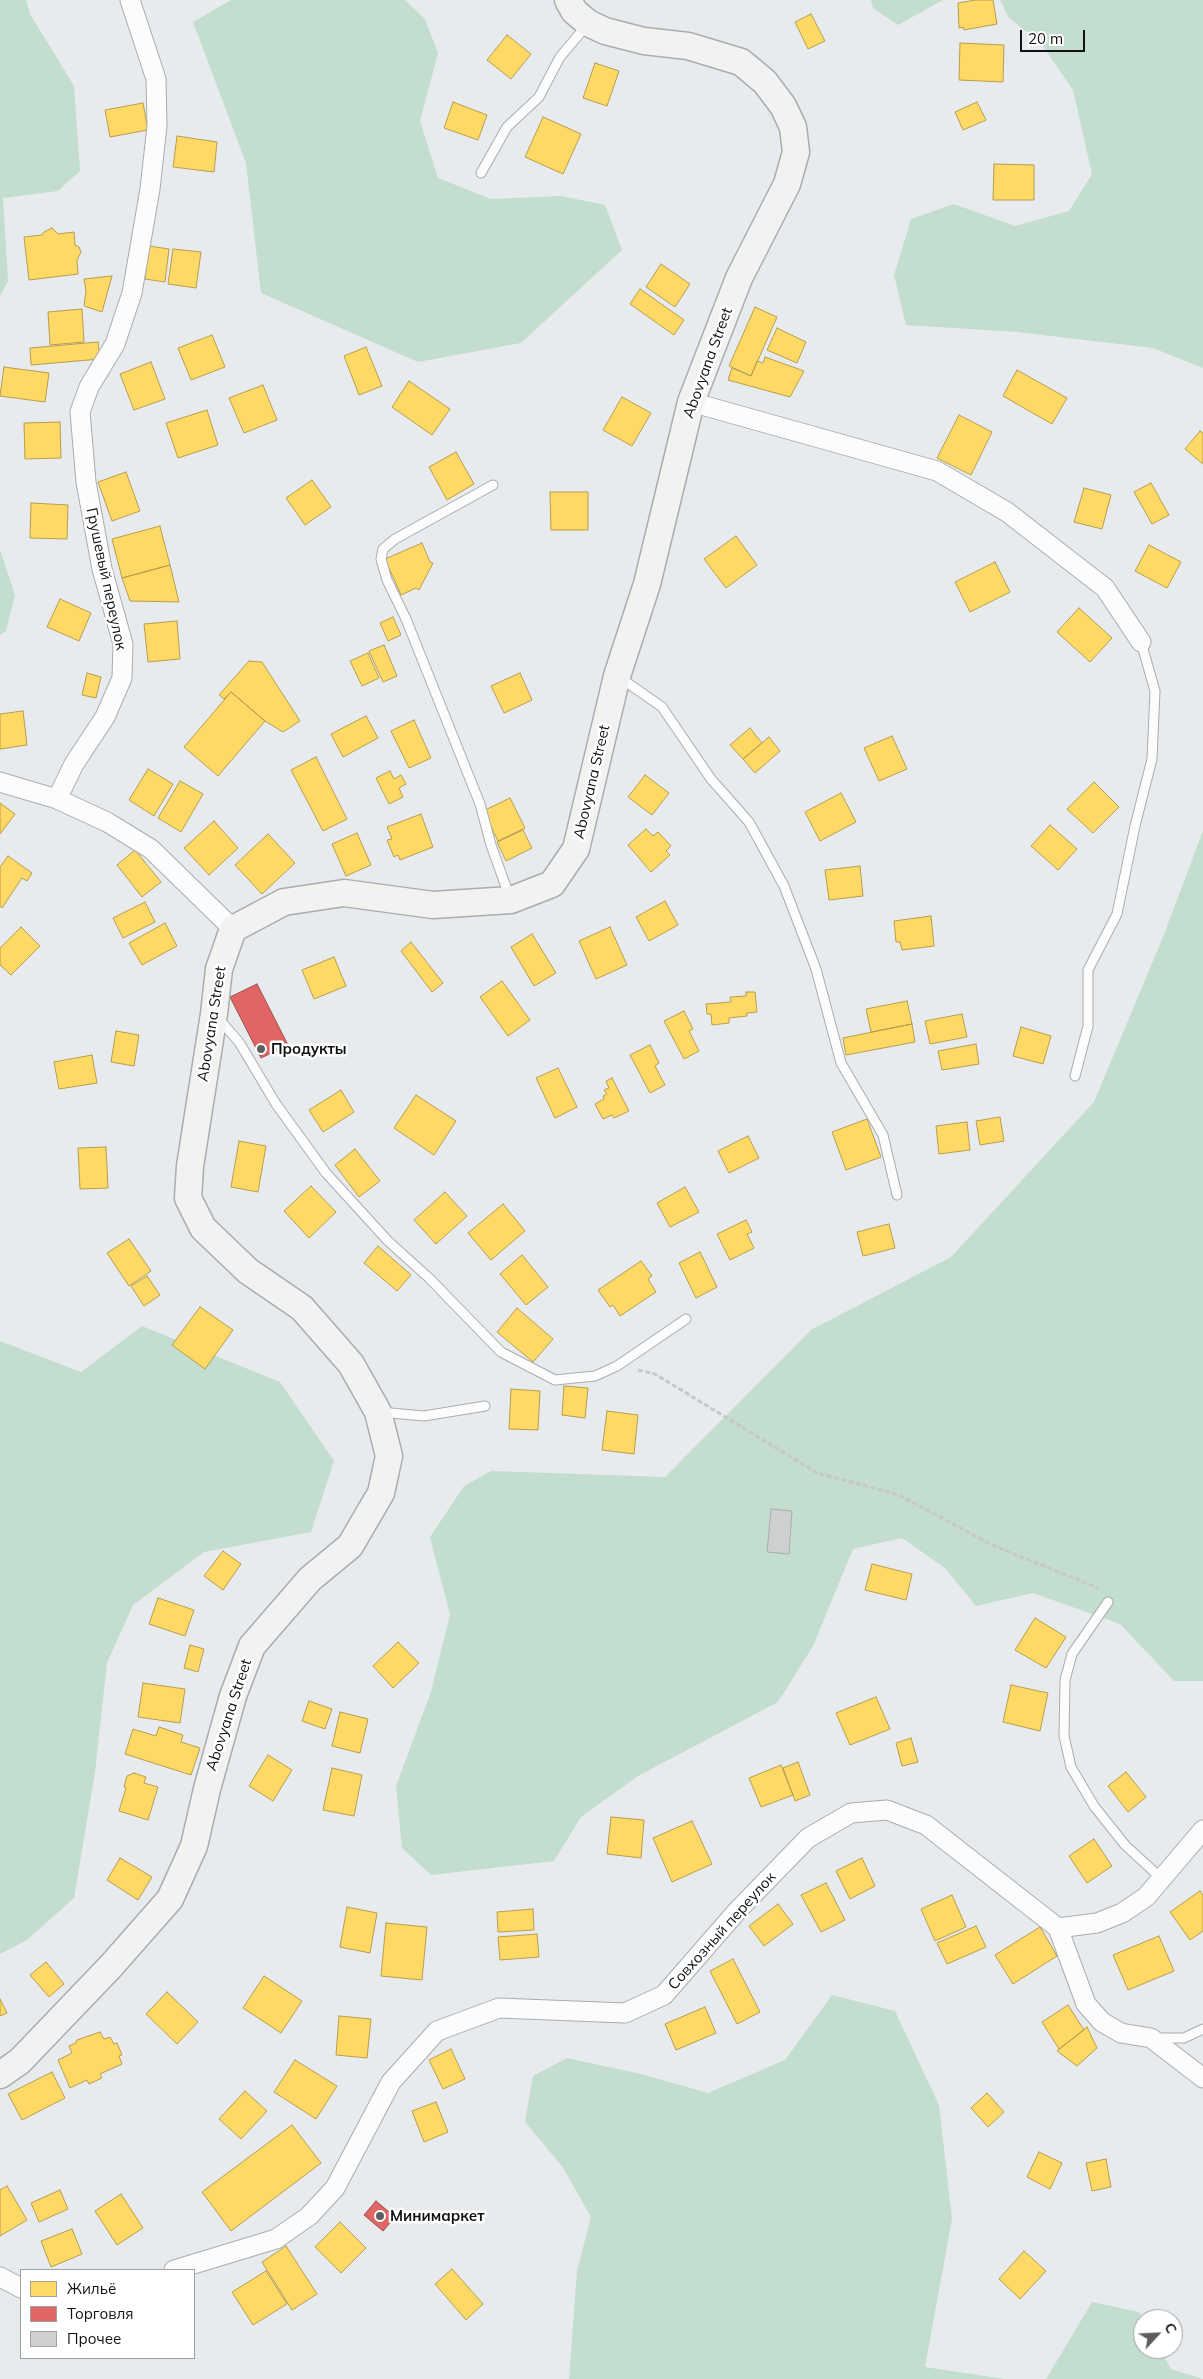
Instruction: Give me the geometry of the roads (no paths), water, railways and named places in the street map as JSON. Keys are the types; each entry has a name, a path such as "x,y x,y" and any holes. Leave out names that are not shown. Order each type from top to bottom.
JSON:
{"street":[{"name":"Грушевый переулок","path":"57,799 74,764 105,717 122,678 123,644 102,569 86,482 80,412 89,387 114,344 132,293 150,189 157,126 156,79 130,0"},
{"name":"Abovyana Street","path":"0,2074 20,2061 111,1966 170,1899 194,1846 232,1696 252,1646 310,1579 350,1546 382,1493 389,1456 378,1412 351,1364 302,1308 248,1271 203,1228 188,1198 190,1166 214,1014 219,969 233,929 284,902 344,893 433,905 511,900 552,884 576,849 617,676 647,584 691,402 739,278 787,184 796,152 793,128 783,106 765,82 740,62 688,46 644,41 605,31 588,23 574,11 568,0"},
{"path":"691,402 937,471 1007,512 1104,588 1141,642"},
{"path":"0,782 57,799 106,822 151,849 233,929"},
{"name":"Совхозный переулок","path":"177,2269 276,2239 309,2216 335,2188 390,2082 437,2031 500,2008 625,2012 664,1995 738,1910 808,1838 851,1813 886,1810 926,1825 1058,1928"},
{"path":"1203,1830 1146,1897 1122,1912 1097,1923 1058,1928 1086,2004 1102,2022 1121,2033 1151,2038 1203,2078"},
{"path":"0,2277 20,2287"}],"lane":[{"path":"481,173 507,126 539,97 560,57 588,23"},
{"path":"493,485 395,539 383,549 381,560 387,580 406,619 470,778 511,900"},
{"path":"1075,1076 1088,1026 1088,970 1117,914 1135,826 1152,759 1155,691 1141,642"},
{"path":"617,676 662,707 711,778 749,822 780,878 816,969 842,1063 883,1135 897,1195"},
{"path":"214,1014 239,1042 276,1104 326,1173 388,1241 429,1278 501,1352 555,1380 595,1376 617,1366 686,1319"},
{"path":"378,1412 424,1416 485,1406"},
{"path":"1108,1602 1072,1654 1064,1680 1064,1736 1072,1767 1094,1806 1125,1845 1163,1879"},
{"path":"1151,2038 1184,2038 1203,2029"}],"place":[{"name":"Продукты","path":"261,1049"},
{"name":"Минимаркет","path":"380,2216"}]}
